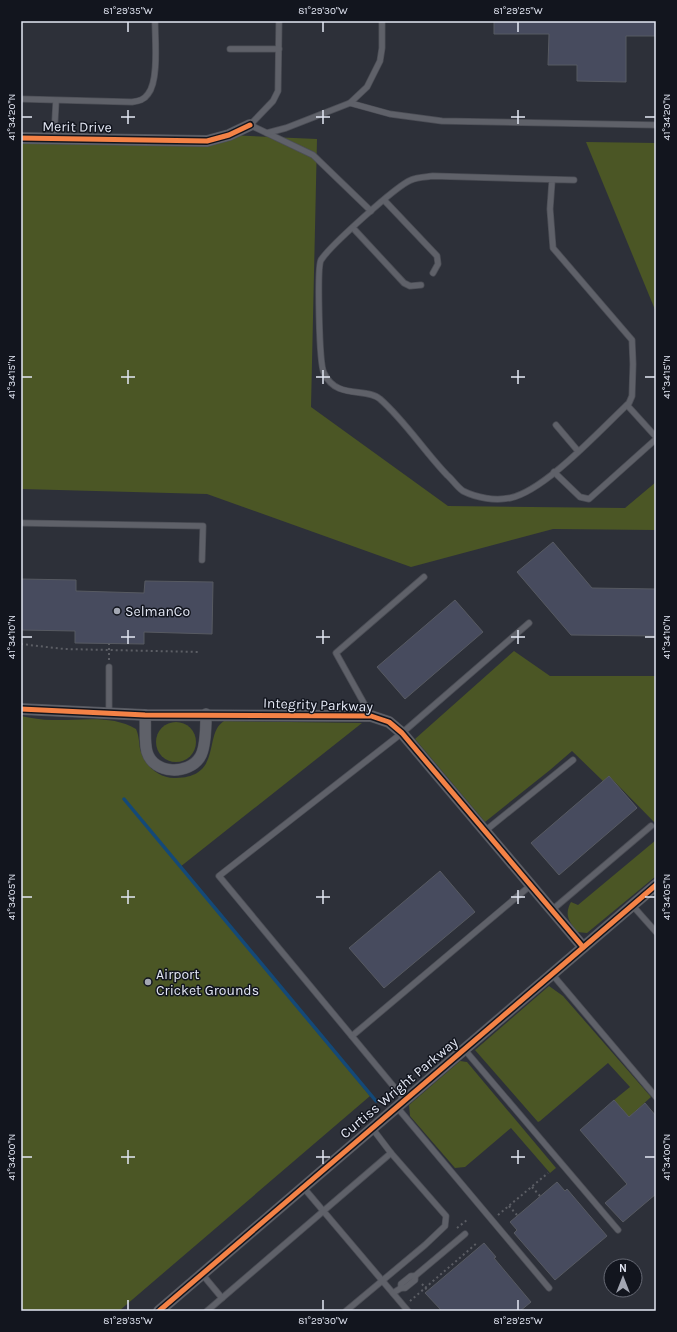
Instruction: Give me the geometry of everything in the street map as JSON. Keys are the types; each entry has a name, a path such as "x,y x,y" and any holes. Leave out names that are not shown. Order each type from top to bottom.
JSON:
{"street":[{"name":"Merit Drive","path":"21,138 207,141 229,135 250,125"},
{"name":"Integrity Parkway","path":"21,709 145,715 206,714 371,716 389,722 402,733 583,947"},
{"path":"145,715 148,753 154,763 166,769 179,770 191,767 201,756 206,727 206,714"},
{"name":"Curtiss Wright Parkway","path":"159,1311 656,885"}],"lane":[{"path":"21,99 132,102 142,100 149,94 154,84 155,21"},
{"path":"279,21 278,91 273,101 250,125 313,155 370,211"},
{"path":"267,133 286,128 350,103 367,87 380,62 382,48 382,21"},
{"path":"230,49 279,50"},
{"path":"54,138 56,101"},
{"path":"350,103 390,114 442,121 656,125"},
{"path":"552,181 550,209 553,248 632,340 632,396 627,405 542,483 512,498 498,500 486,498 462,490 438,466 379,397 342,390 333,384 324,373 322,363 320,261 370,211 410,180 433,176 552,181 574,180"},
{"path":"384,200 437,256 438,264 433,273"},
{"path":"353,228 404,283 410,286 421,285"},
{"path":"554,472 580,497 589,499 656,438 627,405"},
{"path":"556,425 578,450"},
{"path":"21,523 203,526 202,560"},
{"path":"371,716 336,653 424,577"},
{"path":"529,623 402,733 219,876 352,1036 400,1103 491,1221 549,1288"},
{"path":"109,667 109,714"},
{"path":"485,831 573,760"},
{"path":"552,910 651,826"},
{"path":"352,1036 531,885"},
{"path":"632,905 656,932"},
{"path":"552,974 656,1097"},
{"path":"464,1049 618,1230"},
{"path":"346,1311 426,1245 445,1226 446,1221 446,1216 371,1128"},
{"path":"208,1311 391,1153"},
{"path":"302,1187 406,1309"},
{"path":"393,1293 401,1288 401,1284 411,1276 415,1276 465,1234"},
{"path":"202,1274 222,1298"}],"path":[{"path":"21,644 64,649 200,652"},
{"path":"109,644 109,667"},
{"path":"491,1221 548,1173"},
{"path":"532,1187 540,1196"},
{"path":"509,1206 517,1216"},
{"path":"406,1309 477,1243"}],"green space":[{"path":"229,135 317,139 311,407 448,506 625,508 656,482 656,530 553,529 411,567 207,494 21,489 21,138"},
{"path":"586,142 656,143 656,312"},
{"path":"514,651 550,676 656,676 656,824 609,776 603,781 572,751 485,822 415,739"},
{"name":"Airport Cricket Grounds","path":"21,716 48,720 95,719 116,721 126,724 136,729 142,755 153,770 170,778 191,776 200,770 206,763 210,754 214,735 218,727 224,721 362,723 180,867 370,1096 119,1311 21,1311"},
{"path":"180,722 187,725 193,731 196,742 195,750 187,759 180,762 172,762 165,759 157,750 156,738 159,731 168,723"},
{"path":"656,840 656,876 587,933 577,932 568,918 568,911 571,902 578,905"},
{"path":"549,986 563,996 651,1097 629,1117 614,1100 630,1087 608,1063 538,1122 475,1050"},
{"path":"460,1061 467,1062 556,1168 550,1173 511,1128 465,1167 455,1168 410,1116 409,1105"}],"building":[{"path":"494,21 656,21 656,36 626,36 626,82 577,81 577,65 548,65 549,34 494,34"},
{"path":"553,542 592,588 656,589 656,636 571,635 517,572"},
{"name":"SelmanCo","path":"21,579 76,580 76,591 144,593 145,581 213,582 212,634 144,632 144,644 75,643 75,631 21,630"},
{"path":"455,600 483,632 405,699 377,667"},
{"path":"609,776 637,808 559,875 531,843"},
{"path":"440,871 475,912 384,988 349,948"},
{"path":"614,1100 629,1117 645,1103 656,1116 656,1194 623,1222 605,1203 627,1184 580,1130"},
{"path":"557,1182 565,1191 567,1189 607,1236 555,1280 514,1233 517,1230 510,1222"},
{"path":"484,1243 496,1257 494,1258 531,1302 520,1311 442,1311 425,1293"}],"waterway":[{"path":"124,799 376,1101"}],"cycle path":[{"path":"21,138 207,141 229,135 250,125"},
{"path":"21,709 145,715 371,716 389,722 402,733 583,947"},
{"path":"159,1311 656,885"}],"place":[{"name":"SelmanCo","path":"117,611"},
{"name":"Airport Cricket Grounds","path":"148,982"}]}
